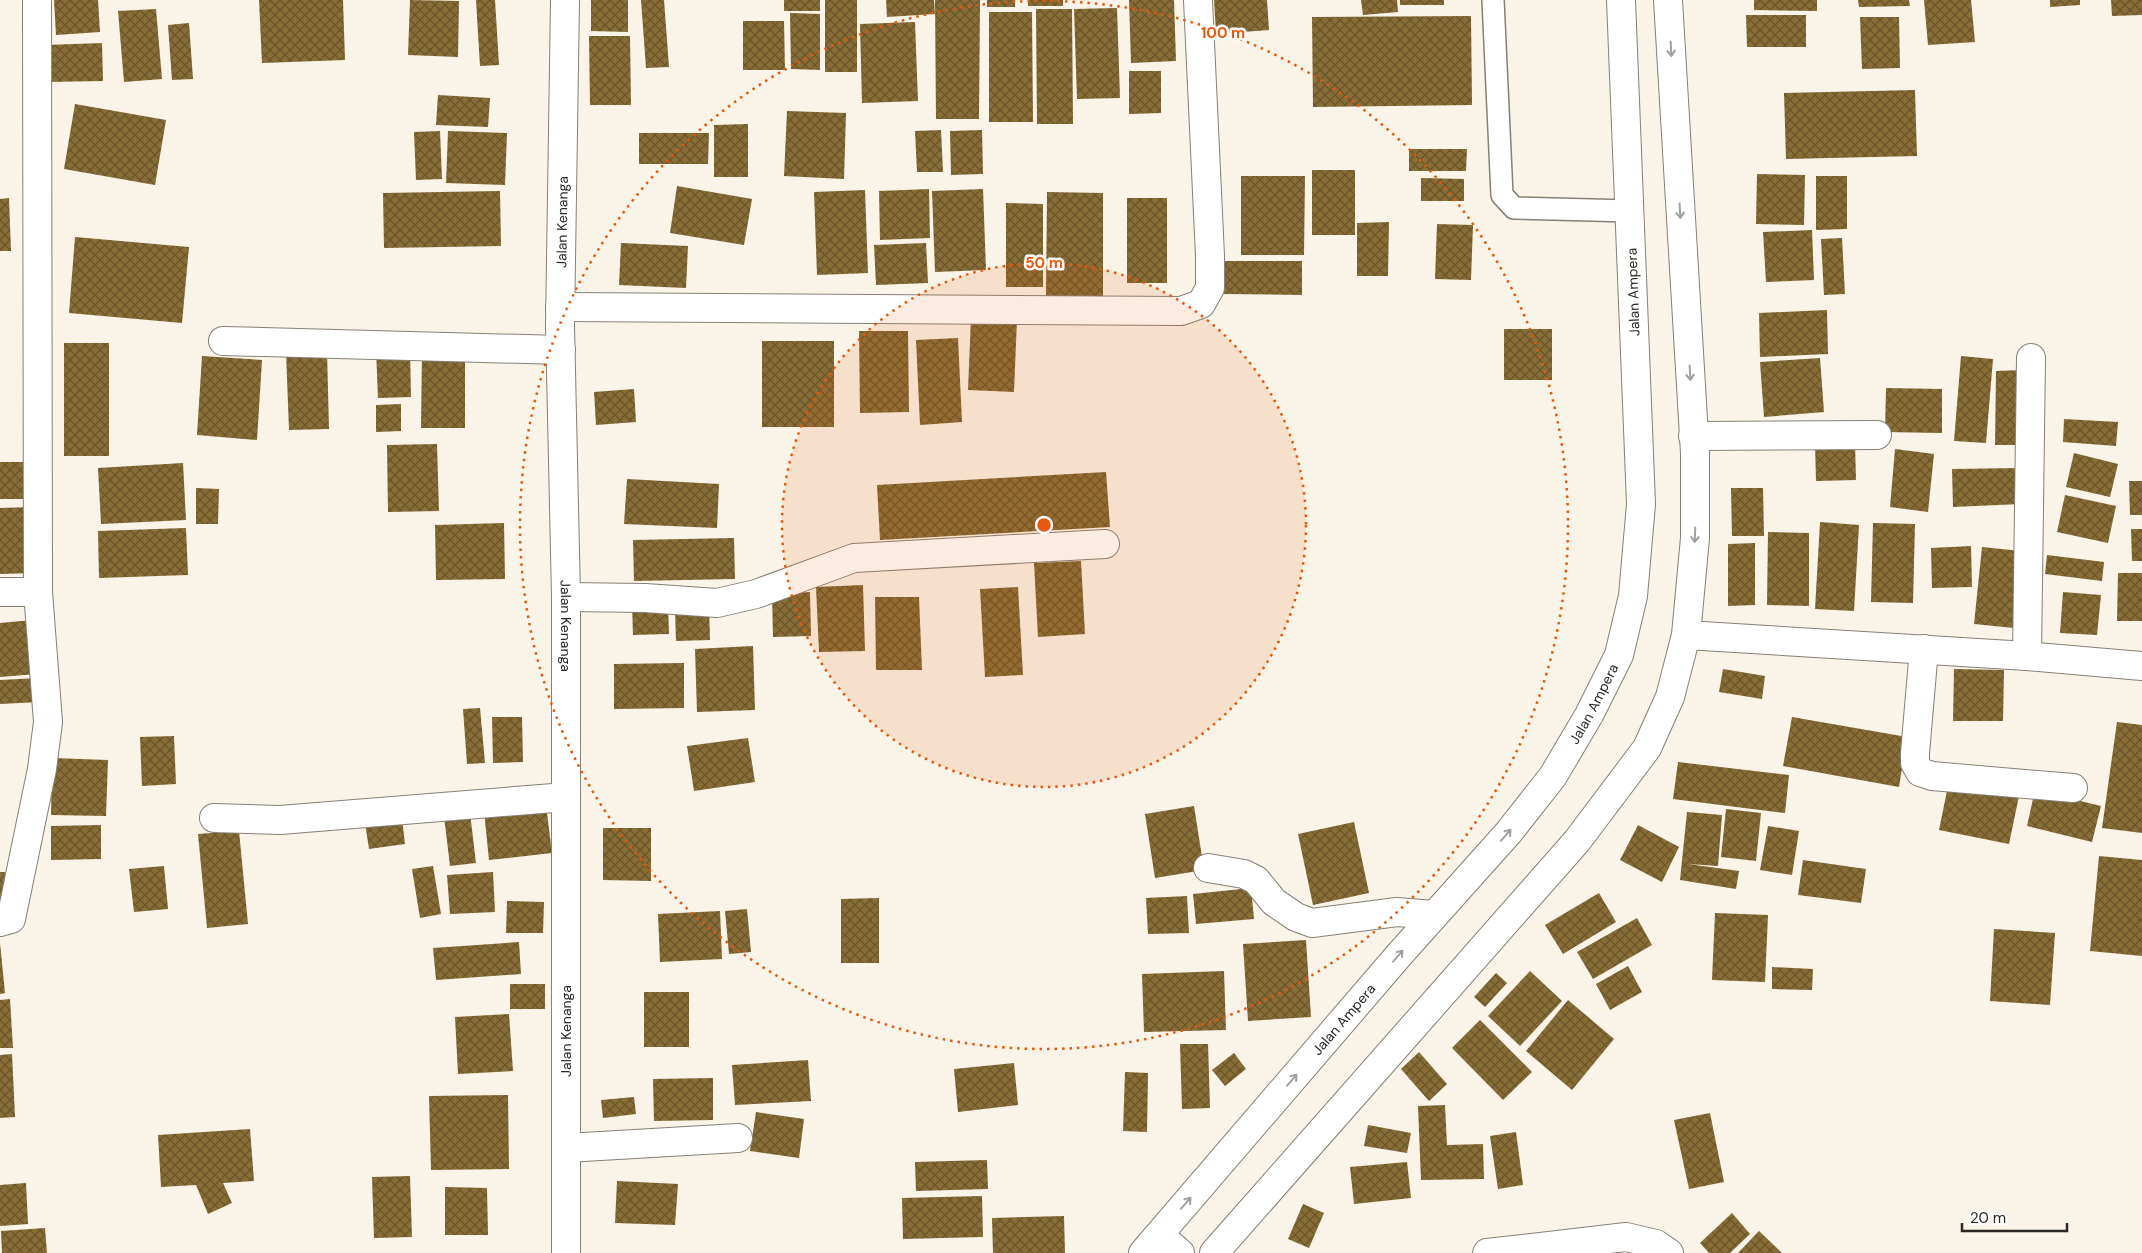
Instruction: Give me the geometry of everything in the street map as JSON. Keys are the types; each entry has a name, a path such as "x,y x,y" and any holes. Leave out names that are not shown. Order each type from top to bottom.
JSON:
{"street":[{"path":"0,922 11,919 42,768 48,722 38,592 37,0"},
{"name":"Jalan Kenanga","path":"565,0 560,307 566,597 566,1253"},
{"path":"560,307 1181,310 1201,304 1210,288 1210,256 1198,0"},
{"name":"Jalan Ampera","path":"1151,1244 1434,915 1508,832 1553,776 1589,715 1619,655 1633,596 1641,504 1621,0"},
{"path":"1214,1253 1576,841 1647,748 1670,697 1686,635 1695,538 1693,436 1668,0"},
{"path":"222,341 561,350"},
{"path":"2026,656 2031,358"},
{"path":"1693,436 1878,435"},
{"path":"566,597 645,598 716,603 756,594 854,558 1105,544"},
{"path":"0,592 38,592"},
{"path":"1686,635 1924,649 2142,666"},
{"path":"1924,649 1915,753 1916,763 1920,772 1932,776 2073,788"},
{"path":"214,818 280,820 566,797"},
{"path":"1208,868 1244,874 1256,880 1274,902 1296,917 1312,923 1397,912 1434,915"},
{"path":"566,1148 738,1138"},
{"path":"1487,1253 1626,1237 1656,1244 1669,1253"},
{"path":"1151,1244 1180,1253"}],"lane":[{"path":"1493,0 1502,194 1514,208 1630,211"}],"building":[{"path":"54,0 98,0 100,32 56,35"},
{"path":"259,0 343,0 345,60 262,63"},
{"path":"410,0 459,1 458,57 408,55"},
{"path":"476,0 495,0 499,65 480,66"},
{"path":"591,0 628,0 628,32 591,31"},
{"path":"641,0 664,0 669,67 646,68"},
{"path":"784,0 820,0 820,11 784,11"},
{"path":"825,0 857,0 857,72 825,72"},
{"path":"886,0 934,0 935,14 887,17"},
{"path":"935,0 980,0 979,119 936,119"},
{"path":"987,0 1015,0 1015,7 987,7"},
{"path":"1028,0 1063,0 1063,6 1028,6"},
{"path":"1129,0 1174,0 1176,61 1131,63"},
{"path":"1214,0 1267,0 1269,30 1216,34"},
{"path":"1361,0 1397,0 1398,12 1363,15"},
{"path":"1400,0 1444,0 1444,5 1400,5"},
{"path":"1754,0 1817,0 1817,11 1754,10"},
{"path":"1858,0 1909,0 1910,6 1859,7"},
{"path":"1924,0 1971,0 1975,42 1928,45"},
{"path":"2050,0 2080,0 2080,5 2050,7"},
{"path":"2111,0 2142,0 2142,15 2112,16"},
{"path":"1117,8 1120,98 1077,99 1074,9"},
{"path":"156,9 162,79 124,82 118,11"},
{"path":"1036,9 1072,9 1073,124 1037,124"},
{"path":"989,12 1032,12 1033,122 989,122"},
{"path":"790,13 820,14 820,70 791,69"},
{"path":"1746,15 1806,15 1806,47 1747,47"},
{"path":"1471,16 1472,105 1313,107 1312,17"},
{"path":"1860,17 1899,17 1900,68 1862,69"},
{"path":"743,21 784,21 785,70 743,70"},
{"path":"915,22 918,101 862,103 860,24"},
{"path":"189,23 193,79 172,80 168,25"},
{"path":"589,36 630,36 631,105 590,105"},
{"path":"102,43 103,81 46,82 46,45"},
{"path":"1129,71 1161,71 1161,113 1129,114"},
{"path":"1915,90 1917,156 1786,159 1784,93"},
{"path":"438,95 490,98 488,127 436,125"},
{"path":"75,104 166,120 155,185 64,169"},
{"path":"787,111 846,113 844,179 784,176"},
{"path":"748,124 748,177 714,177 714,125"},
{"path":"941,130 943,172 917,172 915,131"},
{"path":"982,130 983,174 951,175 950,131"},
{"path":"440,131 442,179 416,180 414,132"},
{"path":"448,131 507,133 505,185 446,183"},
{"path":"639,133 709,133 708,164 639,164"},
{"path":"1409,149 1467,149 1466,171 1409,171"},
{"path":"1312,170 1355,170 1355,235 1312,235"},
{"path":"1757,174 1805,175 1804,225 1756,224"},
{"path":"1241,176 1305,176 1304,255 1241,255"},
{"path":"1816,176 1847,176 1847,229 1816,230"},
{"path":"1421,178 1464,179 1464,201 1421,201"},
{"path":"677,186 752,199 744,245 670,233"},
{"path":"929,189 930,238 880,240 879,191"},
{"path":"983,189 986,270 935,272 932,191"},
{"path":"865,190 868,273 817,275 814,192"},
{"path":"500,191 501,246 384,248 383,193"},
{"path":"1047,192 1103,193 1103,296 1046,296"},
{"path":"9,198 11,251 0,251 0,199"},
{"path":"1127,198 1167,198 1167,283 1127,283"},
{"path":"1006,203 1043,204 1043,287 1006,287"},
{"path":"1389,222 1388,276 1357,276 1357,223"},
{"path":"1437,224 1473,225 1471,280 1435,279"},
{"path":"1812,230 1814,280 1766,282 1763,232"},
{"path":"75,237 189,247 182,323 69,313"},
{"path":"1842,238 1845,294 1824,295 1821,239"},
{"path":"621,243 688,246 686,288 619,285"},
{"path":"926,243 928,283 876,285 874,245"},
{"path":"1223,261 1302,261 1302,295 1223,294"},
{"path":"1827,310 1828,354 1760,357 1759,313"},
{"path":"971,317 1017,319 1014,392 968,390"},
{"path":"1504,329 1552,329 1552,380 1504,380"},
{"path":"859,331 908,331 909,412 860,413"},
{"path":"958,338 962,422 920,425 916,340"},
{"path":"762,341 834,341 834,427 762,427"},
{"path":"64,343 109,343 109,456 64,456"},
{"path":"410,349 411,397 378,398 376,350"},
{"path":"327,351 329,429 289,430 286,352"},
{"path":"422,351 465,352 465,428 421,428"},
{"path":"202,356 262,360 257,440 197,435"},
{"path":"1961,356 1993,359 1986,443 1954,441"},
{"path":"1820,358 1824,412 1764,417 1760,362"},
{"path":"2022,370 2021,445 1995,445 1996,371"},
{"path":"1886,388 1942,389 1942,433 1885,432"},
{"path":"634,389 636,422 596,425 594,392"},
{"path":"401,404 401,431 376,432 376,405"},
{"path":"2064,419 2118,422 2116,446 2063,442"},
{"path":"1855,442 1856,480 1816,481 1815,443"},
{"path":"437,444 439,511 388,512 387,445"},
{"path":"1895,449 1934,454 1928,512 1890,507"},
{"path":"2074,453 2118,464 2110,497 2066,487"},
{"path":"0,462 31,462 31,499 0,499"},
{"path":"183,463 186,520 101,524 98,468"},
{"path":"2020,468 2021,504 1953,507 1952,469"},
{"path":"1106,472 1110,527 880,540 877,485"},
{"path":"627,479 719,484 717,528 624,524"},
{"path":"2129,481 2142,481 2142,515 2130,515"},
{"path":"196,488 219,489 218,524 196,524"},
{"path":"1731,488 1763,488 1764,536 1732,536"},
{"path":"2065,495 2116,506 2108,543 2057,532"},
{"path":"33,507 34,573 0,574 0,508"},
{"path":"1820,522 1859,525 1854,611 1815,609"},
{"path":"504,523 505,579 436,580 435,525"},
{"path":"1873,523 1915,524 1913,603 1871,602"},
{"path":"186,528 188,575 99,578 98,531"},
{"path":"2131,529 2142,529 2142,561 2132,561"},
{"path":"1768,532 1809,533 1809,606 1767,605"},
{"path":"734,538 735,579 634,581 633,540"},
{"path":"1755,543 1755,605 1728,606 1728,544"},
{"path":"1971,546 1972,587 1932,588 1931,548"},
{"path":"1982,547 2021,551 2014,628 1974,624"},
{"path":"2047,555 2104,562 2102,581 2045,574"},
{"path":"1081,561 1085,634 1038,637 1034,563"},
{"path":"2118,573 2142,573 2142,621 2117,621"},
{"path":"863,585 865,651 819,652 816,587"},
{"path":"1018,587 1023,675 985,677 980,589"},
{"path":"810,592 811,636 773,637 772,594"},
{"path":"2063,592 2101,595 2097,635 2060,633"},
{"path":"875,597 919,597 922,670 876,670"},
{"path":"632,604 668,604 669,634 633,635"},
{"path":"709,608 710,640 676,641 675,610"},
{"path":"33,620 37,674 0,677 0,623"},
{"path":"753,646 755,710 697,712 695,649"},
{"path":"684,663 684,708 614,709 614,664"},
{"path":"1723,669 1765,676 1762,699 1719,692"},
{"path":"1954,669 2004,670 2003,721 1953,721"},
{"path":"38,678 39,702 0,704 0,680"},
{"path":"480,708 485,763 467,764 463,709"},
{"path":"492,717 522,717 523,762 493,763"},
{"path":"1792,717 1907,737 1899,787 1783,766"},
{"path":"2117,722 2142,725 2142,833 2102,828"},
{"path":"174,736 176,784 142,786 140,737"},
{"path":"748,738 755,782 694,791 687,746"},
{"path":"52,758 108,760 106,816 51,815"},
{"path":"1678,762 1789,775 1785,813 1673,799"},
{"path":"1949,781 2019,796 2009,844 1939,830"},
{"path":"2035,790 2101,806 2092,842 2027,826"},
{"path":"546,805 552,853 489,860 484,811"},
{"path":"1194,806 1204,870 1155,878 1145,814"},
{"path":"1726,809 1761,813 1756,861 1721,857"},
{"path":"1687,812 1722,815 1718,866 1688,864 1739,871 1736,889 1680,880"},
{"path":"470,813 476,863 450,866 444,816"},
{"path":"402,818 405,844 369,849 365,823"},
{"path":"1354,822 1369,893 1313,905 1298,834"},
{"path":"101,825 101,859 51,860 51,826"},
{"path":"1638,825 1679,847 1662,882 1620,860"},
{"path":"1768,826 1799,831 1792,875 1760,870"},
{"path":"603,828 651,828 651,881 603,880"},
{"path":"239,831 248,924 207,928 198,834"},
{"path":"2099,856 2142,860 2142,956 2090,951"},
{"path":"1803,860 1866,869 1861,903 1798,895"},
{"path":"164,866 168,909 134,912 129,869"},
{"path":"433,866 441,914 420,918 412,869"},
{"path":"0,872 5,872 2,915 0,915"},
{"path":"493,872 495,912 450,914 447,875"},
{"path":"1251,888 1254,919 1196,924 1193,894"},
{"path":"1599,893 1616,922 1563,954 1545,925"},
{"path":"1187,896 1189,933 1148,934 1146,898"},
{"path":"879,898 879,963 841,963 841,899"},
{"path":"507,901 544,902 543,933 506,933"},
{"path":"747,909 751,952 729,954 725,911"},
{"path":"720,911 722,959 660,962 658,914"},
{"path":"1715,913 1768,915 1765,982 1712,980"},
{"path":"1637,918 1652,945 1593,979 1577,952"},
{"path":"1994,929 2055,933 2050,1005 1990,1001"},
{"path":"1306,940 1311,1017 1248,1021 1243,944"},
{"path":"519,942 521,974 436,980 433,948"},
{"path":"0,943 5,993 0,994"},
{"path":"1628,966 1642,992 1610,1010 1596,984"},
{"path":"1772,967 1813,969 1812,990 1772,989"},
{"path":"1224,971 1226,1030 1144,1032 1142,974"},
{"path":"1530,971 1562,1001 1520,1046 1488,1016"},
{"path":"1496,973 1507,983 1485,1007 1474,997"},
{"path":"510,984 545,984 545,1009 510,1009"},
{"path":"644,992 689,992 689,1047 644,1047"},
{"path":"10,999 13,1048 0,1048 0,1000"},
{"path":"1568,1000 1614,1039 1572,1090 1526,1051"},
{"path":"509,1014 513,1071 458,1074 455,1017"},
{"path":"1480,1020 1532,1072 1503,1100 1452,1048"},
{"path":"1180,1044 1208,1044 1210,1108 1182,1109"},
{"path":"1419,1052 1447,1084 1429,1101 1401,1069"},
{"path":"1234,1053 1246,1069 1225,1086 1212,1070"},
{"path":"12,1054 15,1117 0,1118 0,1055"},
{"path":"808,1060 811,1101 735,1105 732,1065"},
{"path":"1014,1063 1018,1105 958,1112 954,1069"},
{"path":"1125,1072 1148,1073 1147,1132 1123,1131"},
{"path":"713,1078 713,1120 654,1121 653,1079"},
{"path":"508,1095 509,1169 431,1170 429,1096"},
{"path":"634,1097 636,1114 603,1118 601,1100"},
{"path":"1445,1105 1447,1145 1483,1144 1484,1179 1421,1180 1418,1106"},
{"path":"756,1112 804,1119 799,1158 750,1151"},
{"path":"1710,1113 1724,1182 1689,1189 1674,1120"},
{"path":"1368,1125 1411,1133 1407,1153 1364,1146"},
{"path":"250,1129 254,1181 223,1183 232,1203 208,1214 196,1185 161,1187 158,1135"},
{"path":"1516,1132 1523,1185 1498,1189 1490,1136"},
{"path":"987,1160 988,1189 916,1191 915,1162"},
{"path":"1407,1162 1411,1198 1354,1204 1350,1167"},
{"path":"410,1176 412,1237 374,1238 372,1177"},
{"path":"617,1181 678,1184 675,1225 615,1223"},
{"path":"26,1183 28,1224 0,1226 0,1185"},
{"path":"445,1187 487,1188 488,1235 445,1235"},
{"path":"982,1196 983,1237 903,1239 902,1198"},
{"path":"1303,1204 1324,1213 1309,1248 1288,1239"},
{"path":"1732,1213 1750,1234 1730,1253 1709,1253 1700,1243"},
{"path":"1064,1216 1065,1253 993,1253 992,1218"},
{"path":"45,1228 47,1253 2,1253 1,1231"},
{"path":"1759,1231 1782,1253 1738,1253"}]}
